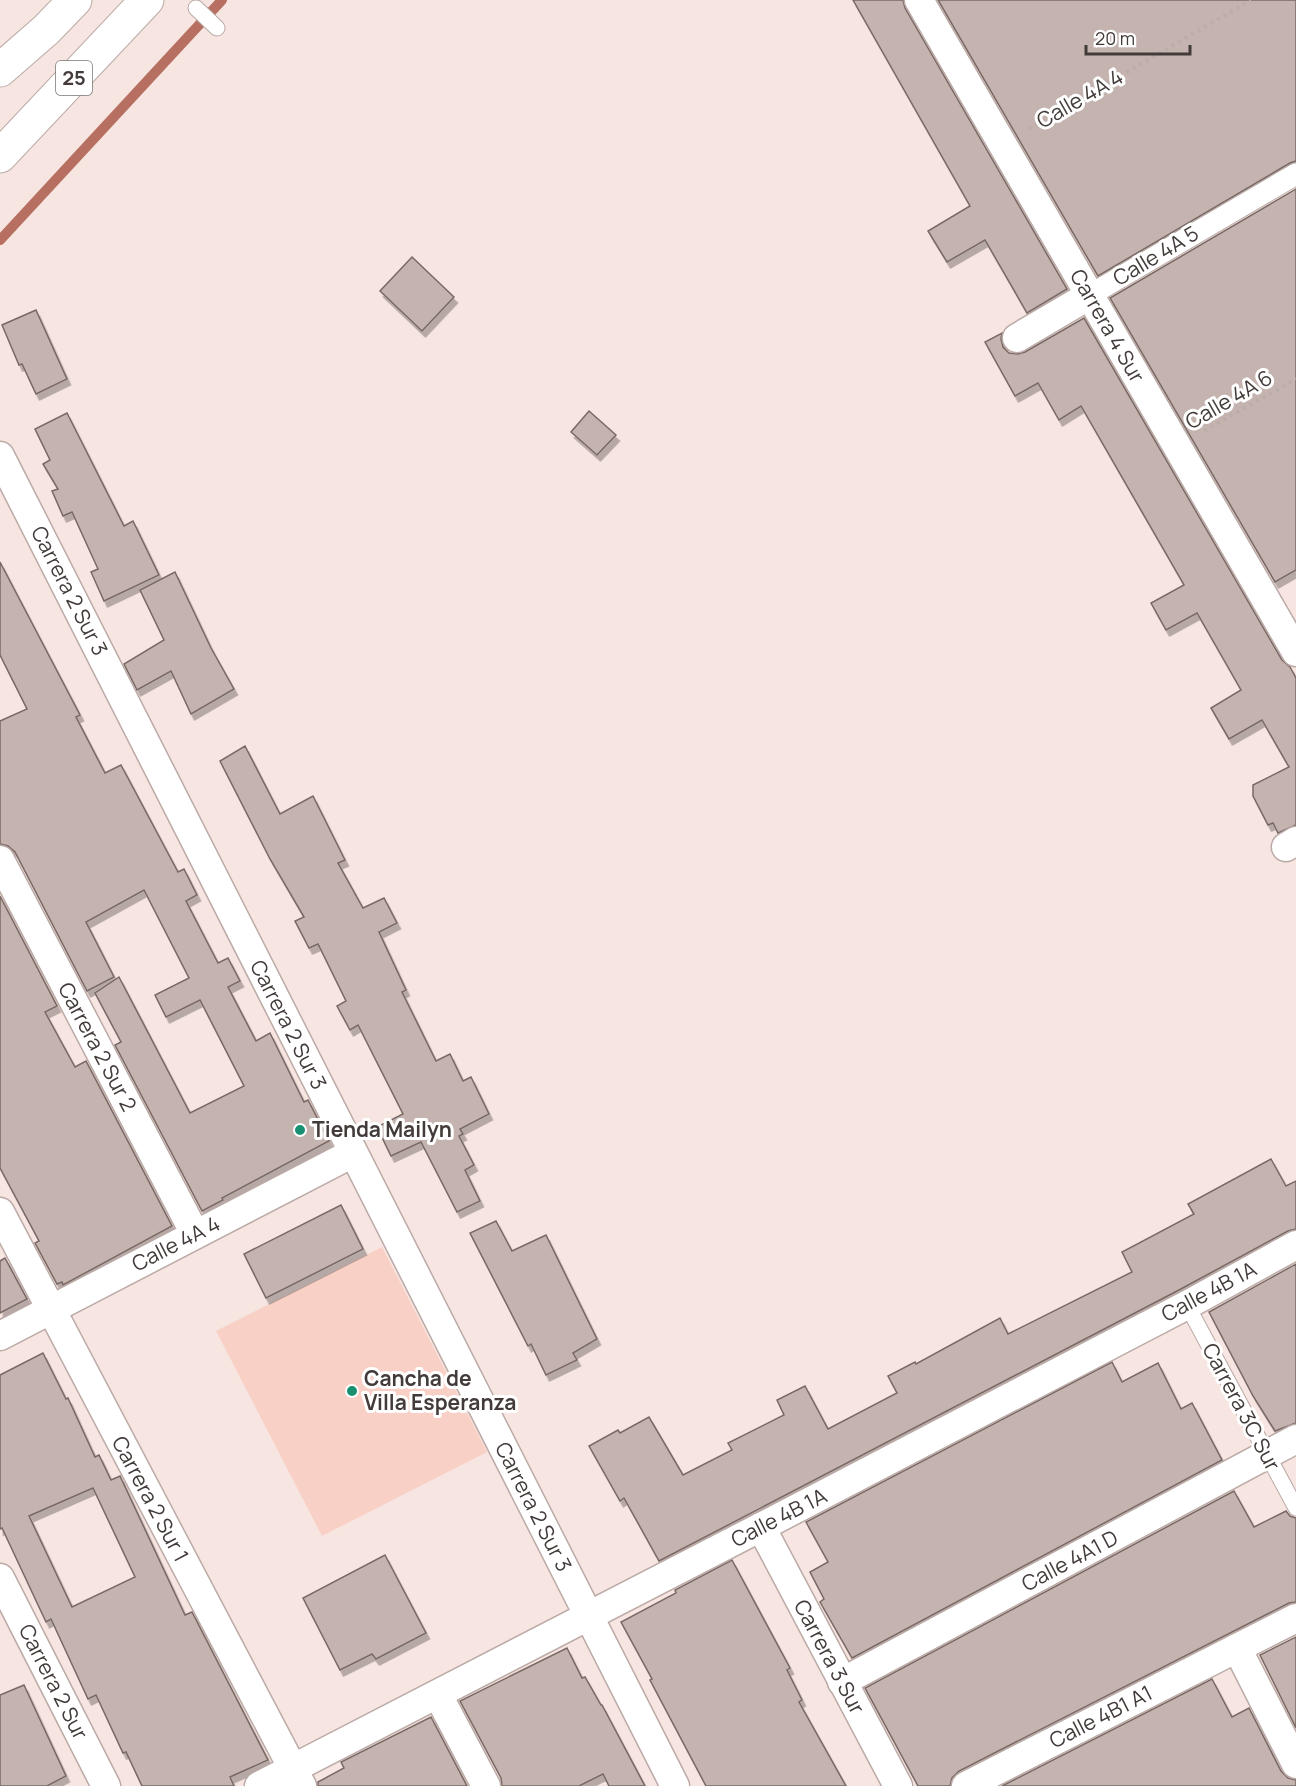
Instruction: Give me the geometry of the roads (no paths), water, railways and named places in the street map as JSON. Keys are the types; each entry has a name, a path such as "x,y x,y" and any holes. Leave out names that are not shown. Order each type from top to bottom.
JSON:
{"highway":[{"name":"25","path":"0,70 46,30 75,0"},
{"name":"25","path":"0,156 147,0"}],"street":[{"name":"Carrera 4 Sur","path":"919,0 1296,652"},
{"name":"Calle 4A 5","path":"1017,338 1296,174"},
{"name":"Carrera 2 Sur 3","path":"0,456 675,1786"},
{"name":"Carrera 2 Sur 2","path":"0,860 195,1234"},
{"name":"Calle 4A 4","path":"0,1336 353,1153"},
{"name":"Carrera 2 Sur 1","path":"0,1212 298,1778"},
{"name":"Calle 4B 1A","path":"259,1786 298,1778 438,1695 1187,1305 1296,1245"},
{"name":"Calle 4A1 D","path":"842,1682 1296,1439"},
{"name":"Carrera 3 Sur","path":"760,1527 898,1786"},
{"name":"Carrera 2 Sur","path":"0,1578 106,1786"},
{"name":"Calle 4B1 A1","path":"966,1786 1296,1618"},
{"path":"1237,1648 1296,1764"},
{"path":"438,1695 486,1786"}],"lane":[{"path":"196,8 217,28"},
{"name":"Carrera 3C Sur","path":"1187,1305 1296,1508"}],"waterway":[{"path":"0,240 222,0"}],"place":[{"name":"Tienda Mailyn","path":"300,1130"},
{"name":"Cancha de Villa Esperanza","path":"352,1391"}]}
